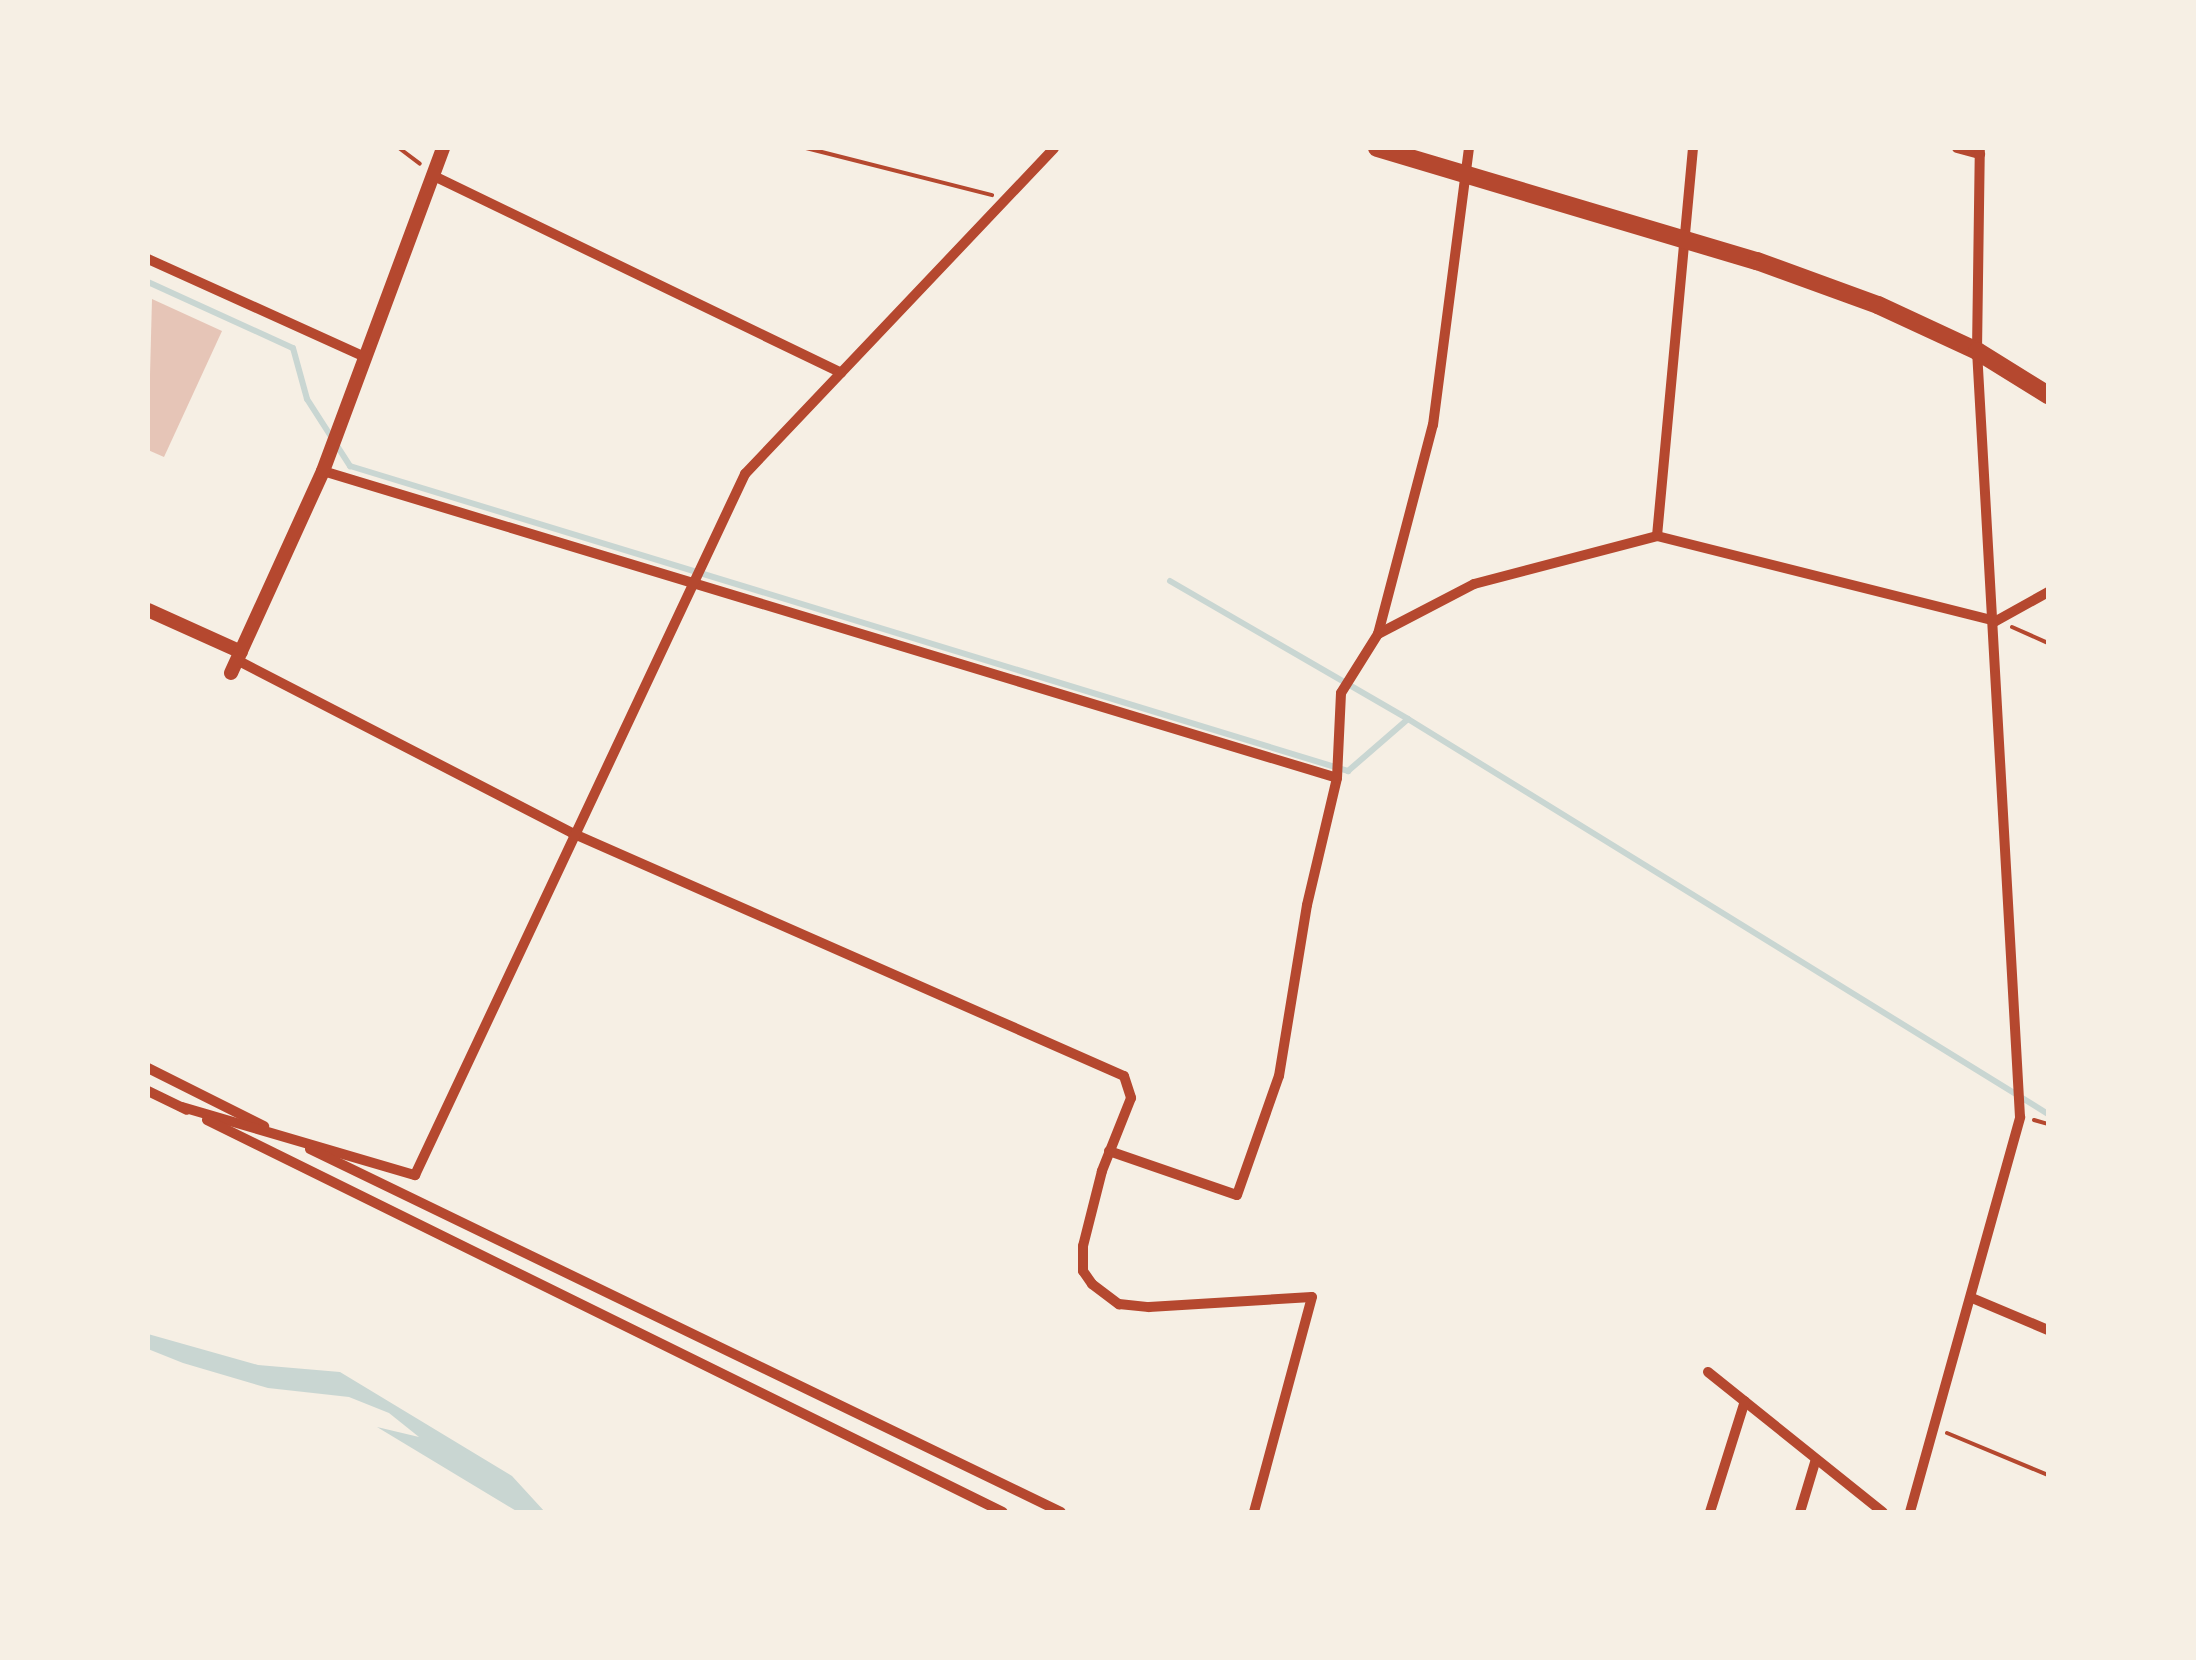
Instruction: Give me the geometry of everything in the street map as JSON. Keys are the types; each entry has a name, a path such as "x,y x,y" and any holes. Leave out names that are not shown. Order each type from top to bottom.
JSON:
{"main road":[{"path":"1377,148 1684,240 1878,305 1978,351 2048,395"}],"street":[{"path":"236,662 323,471 436,177 443,148"},
{"path":"182,1107 415,1175 572,833 745,474 1054,148"},
{"path":"1109,1150 1237,1195 1279,1076 1307,905 1337,778 1341,693 1378,634 1433,425 1470,148"},
{"path":"1657,536 1693,148"},
{"path":"1910,1512 2020,1117 1996,621 1978,351 1980,151 1957,148"},
{"path":"436,177 841,372"},
{"path":"148,259 365,357"},
{"path":"323,471 695,580 1337,778"},
{"path":"1378,634 1474,584 1657,536 1996,621 2048,592"},
{"path":"148,610 236,662 572,833 1124,1076 1131,1098 1109,1150 1083,1246 1083,1271 1104,1297 1149,1307 1312,1297 1254,1512"},
{"path":"148,1068 1061,1512"},
{"path":"148,1091 1004,1512"},
{"path":"1972,1298 2048,1330"},
{"path":"1708,1372 1883,1512"},
{"path":"1710,1512 1744,1401"},
{"path":"1800,1512 1816,1458"}],"path":[{"path":"399,148 436,177"},
{"path":"806,148 1006,199"},
{"path":"1996,621 2048,644"},
{"path":"1936,1428 2048,1475"}],"shaded area":[{"path":"148,1334 258,1365 340,1372 512,1476 545,1512 518,1512 377,1427 419,1437 389,1413 349,1397 268,1388 183,1363 148,1349"}],"building":[{"path":"152,299 222,331 164,457 148,450"}],"waterway":[{"path":"148,282 293,348 307,399 350,466 1348,771 1408,719 2048,1114"},
{"path":"1170,581 1408,719"}]}
